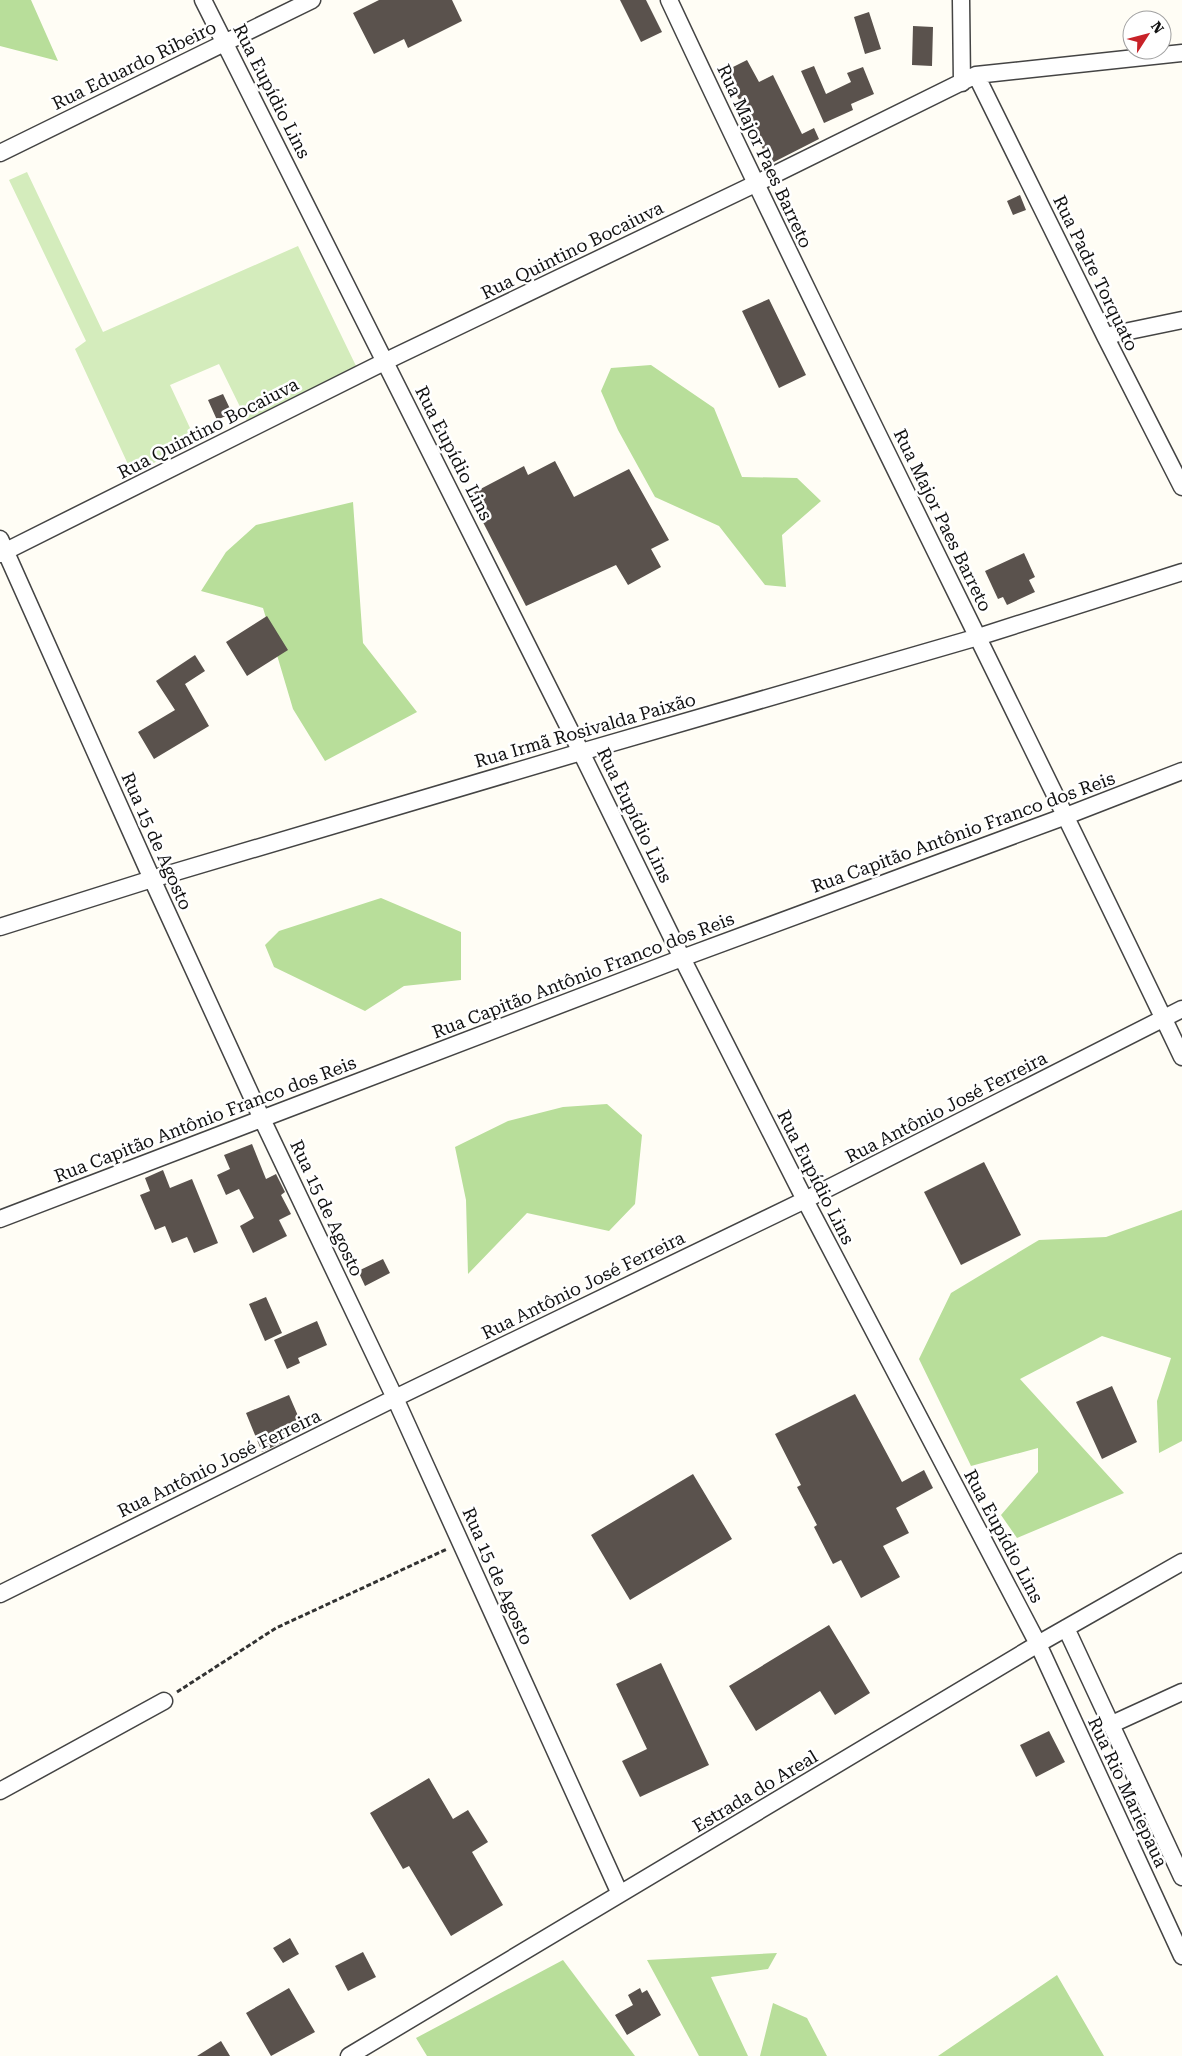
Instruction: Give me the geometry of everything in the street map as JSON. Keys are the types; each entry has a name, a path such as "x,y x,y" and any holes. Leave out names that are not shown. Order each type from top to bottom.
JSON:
{"street":[{"name":"Rua Eupídio Lins","path":"203,0 386,361 682,958 805,1200 1038,1644"},
{"name":"Rua Eduardo Ribeiro","path":"0,153 312,0"},
{"name":"Rua Major Paes Barreto","path":"670,0 755,184 1066,816 1182,1057"},
{"path":"961,0 962,83"},
{"name":"Rua Quintino Bocaiuva","path":"2,548 755,184 976,75 1182,53"},
{"name":"Rua Padre Torquato","path":"976,75 1182,487"},
{"path":"1105,336 1182,320"},
{"name":"Rua 15 de Agosto","path":"2,548 262,1119 395,1398 620,1894"},
{"name":"Rua Irmã Rosivalda Paixão","path":"0,926 581,752 978,637 1182,572"},
{"name":"Rua Capitão Antônio Franco dos Reis","path":"0,1219 682,958 1066,816 1182,771"},
{"name":"Rua Antônio José Ferreira","path":"0,1594 395,1398 805,1200 1182,1009"},
{"name":"Estrada do Areal","path":"349,2056 1038,1644 1182,1562"},
{"path":"1066,1628 1182,1877"},
{"name":"Rua Rio Mariepaua","path":"1038,1644 1182,1956"},
{"path":"1110,1726 1182,1692"},
{"path":"0,1791 164,1701"}],"path":[{"path":"164,1701 276,1628 461,1543"}],"green space":[{"path":"0,0 31,0 58,61 0,46"},
{"path":"27,172 103,332 298,246 357,368 247,421 219,364 170,385 197,443 132,473 75,349 86,341 9,180"},
{"path":"651,365 714,408 742,477 797,478 821,501 782,535 786,587 765,585 719,526 655,497 618,430 601,391 611,368"},
{"path":"353,502 363,643 417,712 325,761 293,709 263,608 201,591 226,552 256,525"},
{"path":"381,898 461,932 461,980 404,986 365,1011 274,967 265,945 279,931"},
{"path":"607,1104 642,1135 635,1204 609,1231 527,1213 468,1274 466,1200 455,1147 508,1121 563,1107"},
{"path":"1182,1210 1182,1441 1159,1453 1157,1401 1171,1358 1102,1336 1020,1379 1124,1493 1017,1538 1001,1515 1038,1472 1038,1448 971,1466 919,1359 951,1293 1039,1240 1106,1237"},
{"path":"777,1953 768,1969 711,1977 748,2056 699,2056 647,1960"},
{"path":"563,1960 635,2056 427,2056 416,2038"},
{"path":"1057,1975 1104,2056 938,2056"},
{"path":"773,2003 807,2018 827,2056 760,2056"}],"building":[{"path":"379,0 452,0 462,21 408,48 404,39 374,54 353,13"},
{"path":"620,0 646,0 662,32 641,42"},
{"path":"869,12 881,49 865,54 854,17"},
{"path":"913,26 933,27 932,66 912,65"},
{"path":"747,60 759,82 773,75 802,134 814,128 819,139 770,164 725,71"},
{"path":"814,66 826,94 851,82 847,73 863,67 874,94 851,104 853,110 824,123 801,71"},
{"path":"1020,195 1026,210 1013,215 1007,201"},
{"path":"769,299 806,375 779,388 742,311"},
{"path":"223,394 232,413 217,420 208,400"},
{"path":"555,461 574,497 629,469 669,540 651,549 661,567 628,585 616,565 526,606 469,495 524,466 528,475"},
{"path":"1024,553 1035,577 1029,580 1035,592 1007,605 1003,597 998,599 985,571"},
{"path":"267,616 288,650 247,676 226,642"},
{"path":"195,655 205,671 185,684 209,726 154,759 138,732 175,710 156,681"},
{"path":"252,1144 266,1179 276,1174 285,1192 281,1195 291,1214 279,1220 287,1236 253,1253 240,1226 254,1218 239,1189 226,1195 217,1175 230,1169 224,1155"},
{"path":"984,1162 1021,1235 961,1265 924,1192"},
{"path":"163,1170 170,1188 192,1179 218,1243 194,1253 187,1237 172,1243 165,1226 155,1230 140,1195 150,1191 145,1178"},
{"path":"383,1259 390,1273 365,1286 358,1271"},
{"path":"266,1297 282,1333 265,1341 249,1304"},
{"path":"317,1321 327,1345 298,1358 300,1363 287,1369 274,1340"},
{"path":"1112,1386 1137,1442 1102,1459 1076,1402"},
{"path":"855,1394 902,1482 924,1470 933,1488 896,1508 909,1533 883,1546 900,1577 861,1598 841,1560 833,1564 814,1527 817,1525 797,1487 801,1485 775,1434"},
{"path":"289,1395 302,1425 280,1436 283,1442 262,1452 246,1413"},
{"path":"693,1474 732,1539 630,1600 591,1535"},
{"path":"829,1625 870,1693 835,1715 820,1691 756,1731 729,1686"},
{"path":"661,1663 709,1765 640,1797 622,1761 647,1749 616,1684"},
{"path":"1049,1731 1065,1762 1036,1777 1020,1745"},
{"path":"429,1778 453,1819 468,1810 488,1842 472,1852 503,1905 451,1936 409,1866 403,1869 370,1813"},
{"path":"290,1938 299,1954 283,1963 273,1948"},
{"path":"363,1952 376,1977 348,1991 335,1966"},
{"path":"289,1988 315,2032 271,2056 246,2013"},
{"path":"640,1988 642,1993 647,1990 661,2015 627,2035 615,2015 633,2005 628,1995"},
{"path":"221,2041 230,2056 197,2056"}]}
